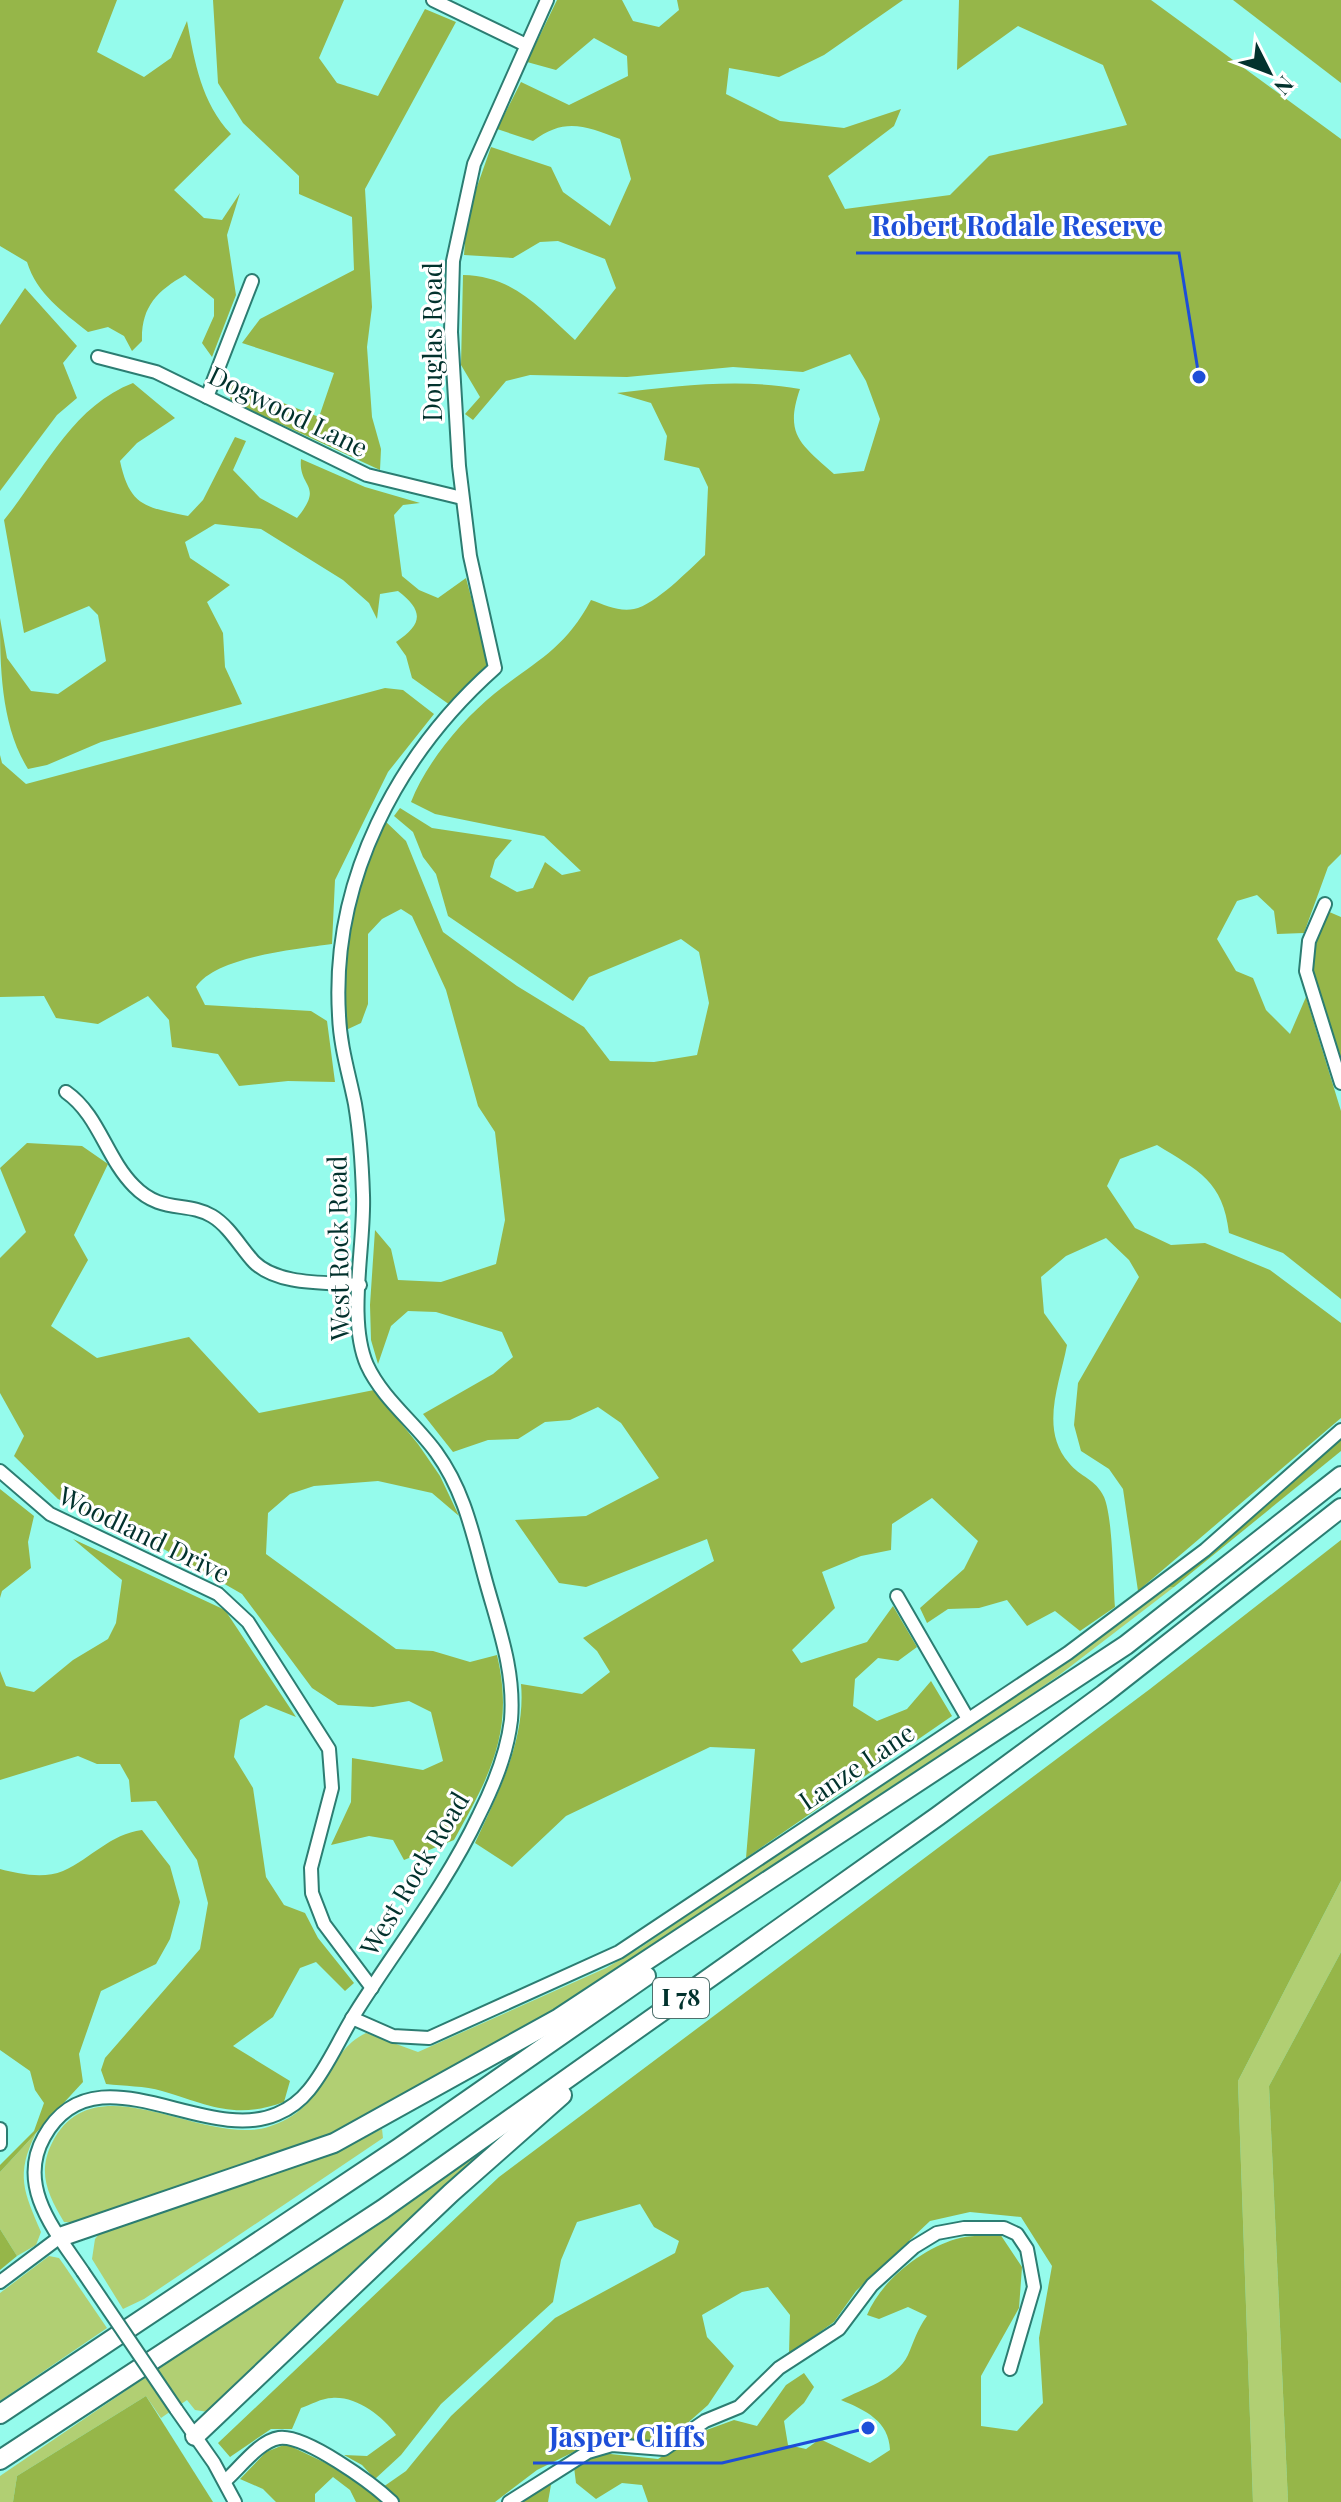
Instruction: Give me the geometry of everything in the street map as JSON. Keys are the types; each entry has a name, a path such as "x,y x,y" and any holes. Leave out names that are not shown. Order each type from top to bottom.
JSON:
{"highway":[{"name":"I 78","path":"0,2414 399,2148 953,1761 1126,1645 1341,1476"},
{"name":"I 78","path":"0,2460 383,2209 938,1816 1117,1684 1341,1508"},
{"path":"60,2237 300,2157 383,2119 559,2018 953,1761"},
{"path":"195,2436 451,2193 540,2113 632,2040 938,1816"}],"street":[{"path":"433,0 526,45"},
{"name":"Douglas Road","path":"470,556 462,498 451,332 456,238 474,164 547,0"},
{"path":"207,397 252,281"},
{"name":"Dogwood Lane","path":"98,357 156,372 350,468 462,498"},
{"name":"West Rock Road","path":"235,2502 225,2481 60,2237 37,2198 34,2166 41,2141 67,2111 90,2099 118,2096 227,2121 261,2120 289,2108 309,2090 446,1874 478,1817 503,1758 512,1693 506,1648 467,1509 434,1448 369,1370 361,1344 363,1225 360,1137 344,1055 338,1000 347,922 360,864 394,788 442,721 495,668 470,556"},
{"path":"1325,904 1309,941 1306,971 1341,1083"},
{"path":"66,1092 80,1103 125,1176 147,1197 173,1208 216,1218 254,1262 271,1274 360,1285"},
{"name":"Lanze Lane","path":"352,2018 393,2036 429,2038 587,1969 651,1933 1151,1592 1205,1550 1341,1430"},
{"name":"Woodland Drive","path":"0,1471 50,1514 218,1594 248,1622 329,1749 332,1788 311,1868 312,1893 324,1924 372,1988"},
{"path":"897,1596 968,1719"},
{"path":"0,2129 0,2144"},
{"path":"509,2502 541,2478 600,2448 625,2445 654,2450 673,2445 705,2421 747,2401 779,2368 839,2329 872,2285 914,2247 937,2233 964,2228 1004,2228 1021,2238 1034,2274 1028,2319 1010,2369"},
{"path":"0,2282 60,2237"},
{"path":"225,2481 266,2443 286,2438 347,2464 392,2502"}],"green space":[{"path":"0,0 117,0 97,52 144,77 171,58 187,21 206,95 231,134 174,190 204,218 222,220 240,193 227,235 236,295 212,357 202,343 214,316 214,299 185,275 166,287 153,301 144,319 142,341 132,351 124,336 108,327 88,332 60,310 37,284 27,262 0,246"},
{"path":"213,0 344,0 319,58 337,83 378,96 425,9 456,22 365,189 372,307 367,347 372,417 381,449 380,470 231,401 225,380 319,417 334,373 242,343 260,319 354,270 352,217 299,194 299,176 243,123 218,83"},
{"path":"557,0 622,0 633,21 659,27 679,10 677,0 903,0 824,55 779,77 729,68 726,94 780,121 844,128 901,109 894,126 828,176 845,209 950,195 989,156 1127,125 1103,65 1018,26 957,70 959,0 1151,0 1341,139 1341,854 1328,867 1304,933 1277,934 1274,911 1257,895 1237,901 1217,939 1236,971 1253,978 1266,1010 1290,1034 1306,997 1341,1111 1341,1299 1283,1253 1229,1233 1226,1215 1215,1189 1197,1171 1157,1145 1120,1159 1107,1186 1135,1228 1171,1245 1205,1243 1270,1270 1341,1323 1341,1418 1138,1591 1123,1489 1109,1469 1081,1451 1074,1425 1078,1383 1139,1277 1129,1260 1106,1238 1066,1256 1041,1277 1044,1313 1067,1345 1054,1406 1055,1436 1069,1463 1097,1486 1104,1497 1111,1534 1115,1607 1080,1631 1055,1611 1027,1626 1007,1600 979,1608 948,1609 927,1623 920,1608 964,1569 978,1541 932,1498 892,1524 891,1550 861,1556 822,1572 835,1608 792,1650 801,1663 867,1642 893,1606 917,1647 898,1661 878,1658 855,1679 853,1706 877,1721 907,1709 931,1681 952,1716 746,1858 755,1749 710,1747 566,1816 512,1867 475,1843 515,1746 521,1684 582,1694 610,1672 597,1651 583,1638 714,1561 707,1539 586,1587 559,1583 515,1520 586,1516 659,1478 621,1423 598,1407 570,1420 545,1422 518,1439 488,1440 453,1452 423,1414 493,1374 513,1357 502,1332 436,1312 408,1311 391,1326 378,1364 371,1340 375,1230 391,1249 398,1280 441,1282 496,1264 505,1220 495,1132 478,1106 446,990 412,916 401,909 382,919 368,934 368,1004 361,1023 346,1030 344,977 347,950 358,896 384,820 406,841 443,932 517,986 584,1027 610,1061 654,1062 697,1055 709,1003 699,952 681,939 589,977 573,1001 448,916 436,874 423,857 413,832 394,816 400,808 432,828 512,840 495,860 490,877 517,892 533,888 545,862 562,875 581,871 544,836 435,814 411,802 435,758 458,729 494,694 560,643 591,600 623,610 642,606 671,586 705,555 708,487 699,468 664,460 667,436 651,403 617,393 732,384 800,389 794,417 799,438 834,474 864,471 880,419 866,381 850,354 803,372 733,367 627,377 530,375 506,381 473,420 465,414 480,397 461,365 463,275 497,281 525,296 575,340 616,288 605,259 558,241 540,242 513,258 464,255 467,215 491,147 551,167 563,192 610,226 631,179 620,139 596,130 565,126 544,133 533,141 497,129 521,82 569,105 628,76 627,56 594,38 556,70 527,62"},
{"path":"1233,0 1341,0 1341,83"},
{"path":"25,288 77,346 63,363 77,398 57,415 0,491 0,325"},
{"path":"133,383 175,418 137,443 120,461 129,488 142,503 188,516 203,500 235,437 246,441 233,470 260,498 297,518 310,492 303,476 301,459 365,487 420,503 403,505 394,515 402,576 419,590 438,598 466,578 489,665 450,705 412,678 406,656 396,642 411,629 417,617 412,605 398,591 380,594 377,619 369,603 343,580 261,529 215,524 185,542 190,558 230,585 207,602 223,633 225,667 242,704 101,742 47,765 28,769 7,715 0,618 7,658 31,691 58,694 106,661 98,615 89,606 24,633 4,520 75,424 111,394"},
{"path":"385,688 403,690 434,714 388,772 335,880 332,944 238,962 221,968 196,987 205,1005 311,1011 327,1021 335,1082 288,1081 239,1086 218,1054 172,1047 169,1020 148,996 98,1024 56,1018 44,996 0,997 0,755 2,763 26,784"},
{"path":"1327,911 1341,917 1341,1072 1311,974 1313,945"},
{"path":"27,1143 82,1146 108,1164 74,1235 88,1260 51,1326 97,1358 189,1337 259,1413 374,1390 440,1476 459,1516 432,1493 378,1481 314,1486 290,1494 268,1513 266,1554 396,1649 433,1651 470,1662 497,1655 503,1707 496,1752 454,1840 404,1860 393,1840 369,1836 331,1845 351,1802 352,1758 423,1770 443,1761 431,1712 409,1701 373,1707 338,1705 312,1688 242,1594 155,1544 58,1499 14,1456 24,1436 0,1393 0,1258 26,1232 0,1168"},
{"path":"1341,1436 1341,1451 1174,1587 1163,1588"},
{"path":"0,1489 34,1516 28,1542 31,1568 2,1591 0,1598"},
{"path":"73,1539 225,1610 296,1717 266,1705 240,1720 234,1757 253,1788 266,1877 284,1905 305,1913 318,1938 354,1983 345,1991 316,1962 300,1968 273,2017 233,2046 290,2081 284,2102 251,2110 236,2110 155,2089 106,2084 101,2070 105,2058 200,1949 208,1903 197,1860 156,1801 131,1802 129,1780 120,1764 97,1764 78,1756 0,1780 0,1671 6,1686 34,1692 73,1660 108,1639 116,1623 122,1580"},
{"path":"1341,1540 1341,1881 1238,2081 1253,2502 648,2502 642,2485 622,2483 596,2499 576,2483 574,2467 601,2453 658,2459 701,2432 734,2420 757,2426 786,2385 804,2373 814,2387 804,2403 784,2421 788,2445 806,2449 820,2439 870,2463 890,2450 885,2431 867,2413 841,2400 896,2371 908,2355 927,2316 908,2307 879,2319 867,2315 882,2290 903,2268 942,2244 966,2237 1000,2234 1022,2267 1019,2308 981,2376 981,2426 1017,2431 1043,2403 1039,2338 1052,2266 1021,2217 970,2212 930,2221 856,2291 834,2322 789,2354 790,2315 768,2287 742,2292 702,2315 707,2337 734,2366 708,2405 666,2442 598,2440 537,2470 495,2502 399,2502 383,2487 406,2471 451,2416 555,2318 675,2253 679,2241 654,2227 640,2204 577,2222 561,2260 553,2302 441,2404 401,2455 375,2479 362,2465 344,2455 367,2456 396,2435 376,2414 350,2400 328,2398 301,2408 292,2429 271,2429 230,2457 218,2443 499,2177 1150,1689"},
{"path":"1174,1587 1058,1676 914,1775 527,2028 353,2128 83,2223 64,2222 58,2212 46,2184 45,2164 52,2143 71,2119 94,2108 121,2106 212,2126 241,2130 268,2127 303,2107 341,2053 366,2033 418,2052 606,1968 640,1948 1163,1588"},
{"path":"142,1830 170,1866 180,1902 170,1939 156,1964 101,1991 79,2054 83,2082 0,2172 0,2165 34,2131 44,2103 35,2090 30,2071 0,2050 0,1869 32,1875 56,1873 73,1866 120,1836"},
{"path":"1341,1881 1341,1952 1269,2086 1288,2502 1253,2502 1238,2081"},
{"path":"1341,1952 1341,2502 1288,2502 1269,2086"},
{"path":"382,2129 383,2138 144,2299 123,2309 92,2259 95,2239 100,2233 324,2157"},
{"path":"511,2129 456,2176 219,2405 208,2412 195,2410 187,2400 161,2418 146,2396 17,2476 13,2502 0,2502 0,2476"},
{"path":"36,2133 29,2148 24,2183 41,2232 36,2245 17,2256 0,2229 0,2172"},
{"path":"0,2229 17,2256 0,2270"},
{"path":"49,2256 59,2258 107,2328 0,2401 0,2293"},
{"path":"146,2396 213,2502 13,2502 17,2476"},
{"path":"286,2444 359,2479 382,2502 356,2502 350,2490 333,2477 315,2494 315,2502 276,2502 263,2489 240,2479 266,2452"},
{"path":"552,2479 548,2502 522,2502"}],"place":[{"name":"Robert Rodale Reserve","path":"1199,377"},
{"name":"Jasper Cliffs","path":"868,2428"}]}
